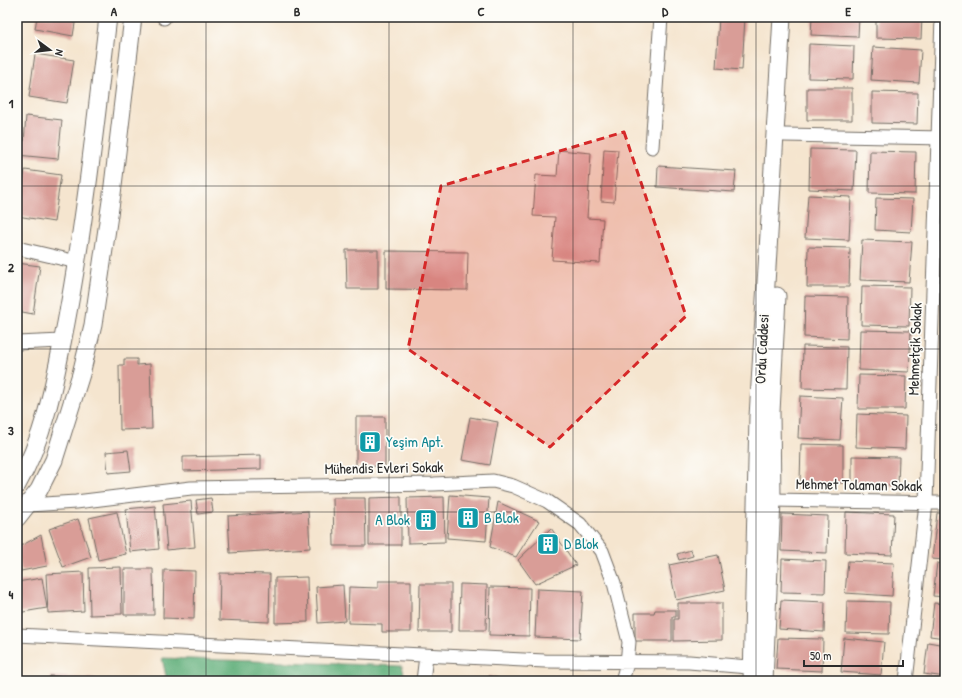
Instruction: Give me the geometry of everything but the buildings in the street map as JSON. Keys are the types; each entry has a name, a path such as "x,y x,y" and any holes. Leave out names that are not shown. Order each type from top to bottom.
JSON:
{"main road":[{"path":"17,485 30,462 47,416 62,341 77,262 108,17"},
{"path":"17,518 39,490 54,460 68,420 93,324 112,194 133,17"},
{"name":"Ordu Caddesi","path":"758,674 758,417 782,17"},
{"name":"Ordu Caddesi","path":"758,674 772,500 771,412 790,17"}],"street":[{"path":"652,147 661,17"},
{"name":"Mehmetçik Sokak","path":"906,681 926,503 941,138 942,17"},
{"path":"784,135 941,138"},
{"path":"17,248 77,262"},
{"path":"17,343 62,341"},
{"name":"Mühendis Evleri Sokak","path":"28,505 76,502 191,488 499,482 547,501 580,524 602,551 614,583 629,642 627,663 622,681"},
{"name":"Mehmet Tolaman Sokak","path":"772,500 945,503"},
{"path":"17,635 426,656 627,663 689,662 758,674"},
{"path":"422,681 426,656"}],"highlighted area":[{"path":"624,132 686,316 550,447 408,349 441,186"}],"green space":[{"path":"162,658 402,666 406,681 167,681"}],"place":[{"name":"Yeşim Apt.","path":"370,442"},
{"name":"B Blok","path":"468,518"},
{"name":"A Blok","path":"426,520"},
{"name":"D Blok","path":"548,544"}]}
